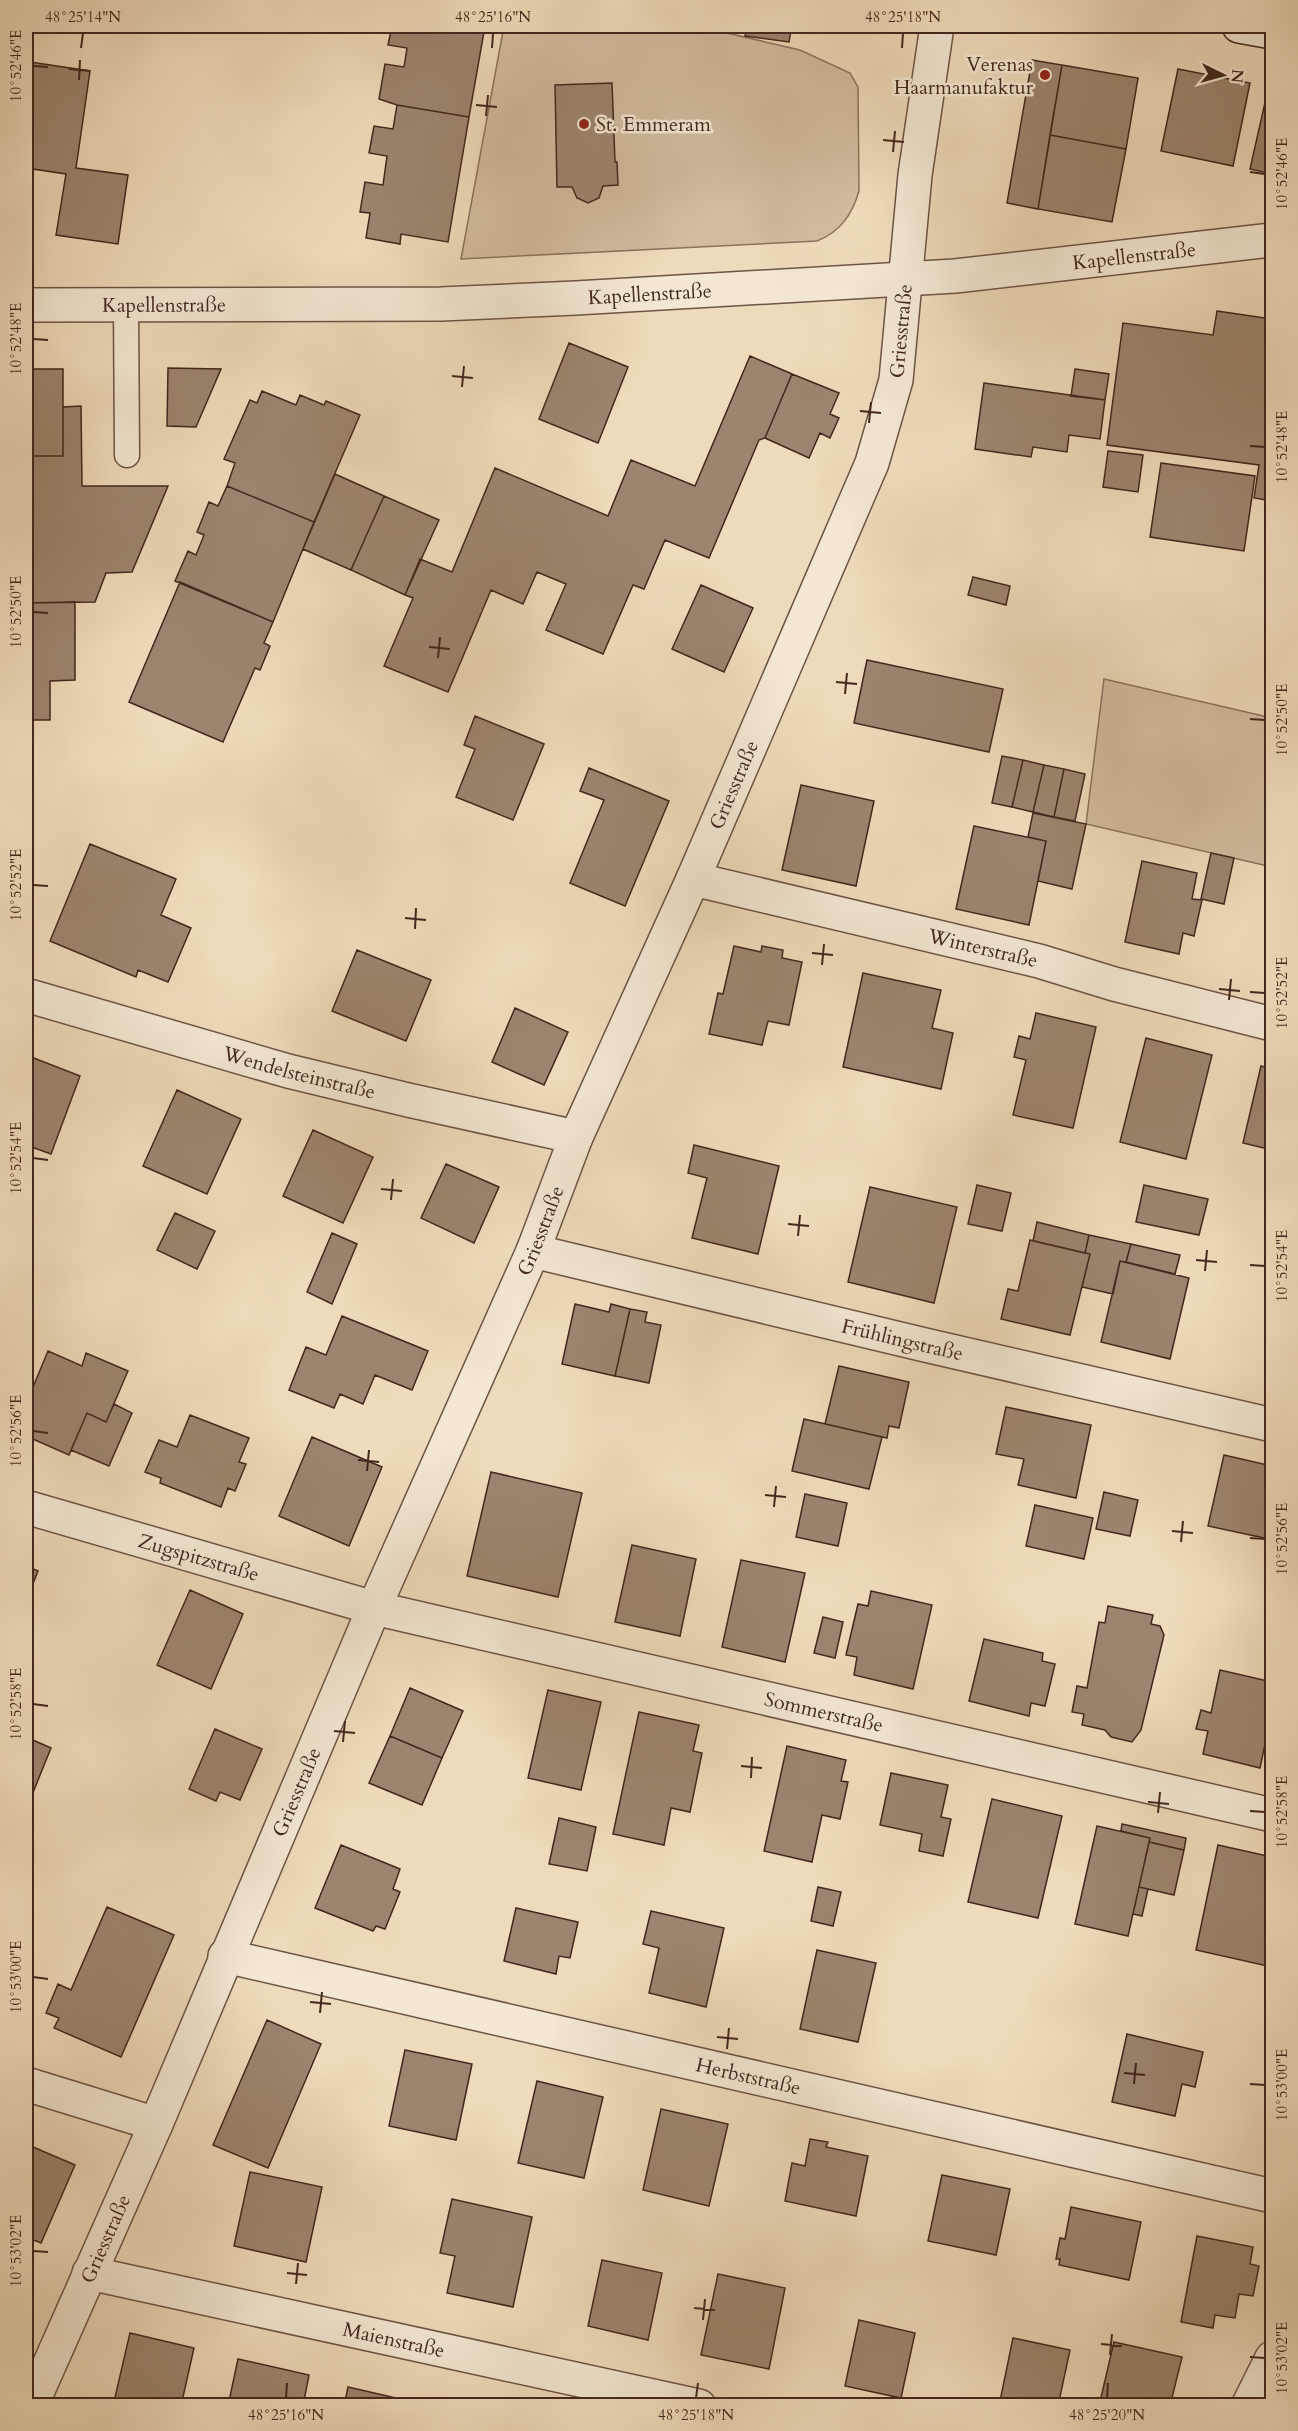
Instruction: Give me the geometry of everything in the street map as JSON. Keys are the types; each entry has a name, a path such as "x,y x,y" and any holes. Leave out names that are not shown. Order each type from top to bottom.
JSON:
{"street":[{"name":"Griesstraße","path":"31,2406 156,2124 225,1956 374,1608 533,1251 576,1137 693,879 872,463 896,380 904,280 923,112 937,26"},
{"path":"1239,26 1272,32"},
{"name":"Kapellenstraße","path":"26,305 441,304 904,280 1272,240"},
{"name":"Winterstraße","path":"693,879 1039,961 1114,984 1272,1024"},
{"name":"Wendelsteinstraße","path":"26,995 288,1071 576,1137"},
{"name":"Frühlingstraße","path":"533,1251 1272,1425"},
{"name":"Zugspitzstraße","path":"26,1507 374,1608"},
{"name":"Sommerstraße","path":"374,1608 1272,1815"},
{"name":"Herbststraße","path":"225,1956 1272,2196"},
{"path":"26,2084 156,2124"},
{"name":"Maienstraße","path":"89,2273 699,2406"},
{"path":"1248,2406 1272,2358"}],"lane":[{"path":"126,305 127,455"}],"shaded area":[{"path":"504,26 697,26 800,50 850,73 858,87 859,191 853,208 839,228 817,241 461,259"},
{"path":"1104,679 1272,718 1272,867 1086,824"}],"building":[{"path":"392,26 485,26 469,117 397,105 379,99 385,64 404,67 407,48 388,45"},
{"path":"747,26 791,30 789,42 745,36"},
{"path":"1032,60 1062,65 1038,209 1007,203"},
{"path":"30,62 90,71 76,168 128,175 118,244 56,235 66,174 26,168 26,94"},
{"path":"1062,65 1138,78 1126,149 1050,135"},
{"path":"1178,69 1250,83 1233,166 1161,151"},
{"name":"St. Emmeram","path":"612,83 618,185 603,186 599,198 588,203 577,198 572,187 557,187 555,85"},
{"path":"1266,98 1272,99 1272,174 1250,169"},
{"path":"397,105 469,117 448,242 401,234 400,244 366,238 370,213 360,212 365,182 383,185 387,156 369,153 374,126 393,129"},
{"path":"1050,135 1126,149 1112,222 1038,209"},
{"path":"1217,311 1272,319 1272,384 1267,423 1272,424 1272,501 1254,498 1259,465 1107,445 1123,323 1213,335"},
{"path":"569,343 628,367 598,443 539,419"},
{"path":"750,356 792,374 765,438 759,440 709,558 665,540 644,589 633,585 603,654 546,630 566,584 537,572 523,604 491,590 448,692 384,666 413,598 405,595 420,559 452,572 495,468 608,516 631,460 695,486"},
{"path":"168,368 221,369 196,427 167,426"},
{"path":"26,369 63,369 63,456 26,456"},
{"path":"1075,369 1109,374 1105,400 1071,396"},
{"path":"792,374 839,393 830,414 839,418 830,438 820,433 809,458 765,438"},
{"path":"984,383 1105,400 1100,439 1069,435 1067,452 1033,447 1031,457 975,449"},
{"path":"262,391 296,405 300,395 324,405 326,401 360,415 314,522 227,486 235,463 224,459 250,400 257,403"},
{"path":"81,406 82,486 168,486 132,572 106,573 95,602 26,603 26,456 63,456 63,407"},
{"path":"1108,451 1143,455 1138,492 1103,487"},
{"path":"1161,463 1255,476 1244,551 1150,537"},
{"path":"335,474 384,496 351,570 303,549"},
{"path":"227,486 314,522 273,622 175,581 188,551 196,555 204,535 197,532 209,502 218,506"},
{"path":"384,496 439,520 405,595 351,570"},
{"path":"973,577 1010,586 1006,605 968,595"},
{"path":"180,582 273,622 264,643 270,646 260,670 255,668 223,742 129,702"},
{"path":"701,585 753,608 724,672 672,649"},
{"path":"75,602 75,680 50,681 50,720 26,720 26,603"},
{"path":"867,660 1003,689 989,752 854,723"},
{"path":"475,716 544,744 513,820 456,797 475,749 464,745"},
{"path":"1002,756 1023,760 1012,807 992,803"},
{"path":"1023,760 1044,765 1033,812 1012,807"},
{"path":"1044,765 1064,769 1054,817 1033,812"},
{"path":"589,768 669,801 625,906 570,883 604,800 580,791"},
{"path":"1064,769 1085,774 1075,821 1054,817"},
{"path":"801,785 874,801 856,886 782,870"},
{"path":"1033,813 1086,824 1072,889 1038,881 1046,841 1028,837"},
{"path":"974,826 1046,841 1029,925 956,909"},
{"path":"90,844 176,879 161,915 191,928 168,982 138,970 136,977 50,941"},
{"path":"1211,853 1234,858 1224,904 1201,899"},
{"path":"1142,861 1197,873 1192,899 1202,900 1194,936 1183,933 1179,954 1125,942"},
{"path":"734,946 761,952 762,946 783,950 782,958 802,962 789,1025 768,1021 762,1045 709,1034 718,993 723,994"},
{"path":"357,950 431,980 406,1041 332,1011"},
{"path":"863,973 941,990 932,1028 953,1033 941,1089 843,1067"},
{"path":"515,1008 568,1032 544,1085 492,1062"},
{"path":"1036,1013 1096,1027 1073,1128 1013,1115 1026,1060 1014,1057 1019,1036 1030,1039"},
{"path":"1146,1038 1212,1055 1186,1159 1120,1142"},
{"path":"26,1055 80,1076 51,1154 26,1145"},
{"path":"1261,1066 1272,1069 1272,1150 1243,1143"},
{"path":"177,1090 241,1119 207,1194 143,1166"},
{"path":"313,1130 373,1157 343,1223 283,1196"},
{"path":"694,1145 779,1166 758,1254 692,1238 707,1178 688,1173"},
{"path":"446,1164 499,1187 474,1243 421,1218"},
{"path":"977,1185 1011,1193 1002,1231 968,1224"},
{"path":"1144,1185 1208,1199 1199,1235 1136,1222"},
{"path":"870,1187 957,1207 934,1303 848,1282"},
{"path":"175,1213 215,1231 197,1269 157,1250"},
{"path":"1037,1222 1089,1235 1085,1253 1033,1241"},
{"path":"332,1233 357,1244 332,1304 307,1292"},
{"path":"1089,1235 1131,1244 1126,1262 1120,1261 1113,1294 1082,1287 1090,1254 1085,1253"},
{"path":"1030,1240 1090,1254 1070,1335 1001,1319 1008,1289 1018,1291"},
{"path":"1131,1244 1180,1255 1175,1274 1126,1262"},
{"path":"1120,1261 1189,1278 1170,1359 1101,1342"},
{"path":"575,1304 609,1312 611,1304 630,1309 615,1376 562,1364"},
{"path":"630,1309 647,1312 645,1322 661,1325 649,1383 615,1376"},
{"path":"342,1316 428,1351 412,1390 375,1375 363,1404 340,1394 334,1408 289,1390 306,1347 326,1355"},
{"path":"48,1351 82,1366 86,1353 128,1371 106,1422 87,1413 69,1455 26,1436 26,1404"},
{"path":"839,1366 909,1382 899,1428 889,1426 887,1438 825,1424"},
{"path":"114,1404 132,1413 109,1466 71,1450 87,1413 106,1422"},
{"path":"1006,1407 1091,1425 1076,1498 1018,1485 1024,1459 996,1454"},
{"path":"190,1415 249,1438 239,1462 246,1464 235,1491 228,1488 221,1507 160,1483 161,1478 145,1472 159,1440 177,1447"},
{"path":"804,1419 882,1437 869,1489 792,1471"},
{"path":"312,1437 382,1467 349,1546 279,1516"},
{"path":"1224,1455 1272,1466 1272,1526 1269,1539 1208,1526"},
{"path":"491,1472 582,1493 558,1597 467,1576"},
{"path":"1104,1492 1138,1500 1130,1536 1096,1529"},
{"path":"805,1494 847,1503 838,1546 796,1537"},
{"path":"1035,1505 1093,1518 1084,1559 1026,1546"},
{"path":"632,1545 696,1559 680,1636 615,1622"},
{"path":"741,1560 805,1573 785,1662 722,1647"},
{"path":"26,1566 38,1571 26,1602"},
{"path":"190,1590 243,1614 211,1689 157,1665"},
{"path":"871,1591 932,1605 913,1689 854,1675 857,1657 846,1655 858,1604 868,1606"},
{"path":"1108,1606 1153,1615 1151,1624 1160,1626 1164,1635 1141,1730 1132,1742 1111,1737 1105,1730 1082,1725 1084,1714 1072,1712 1077,1686 1087,1688 1099,1622 1105,1623"},
{"path":"823,1617 843,1622 835,1658 814,1653"},
{"path":"984,1639 1043,1653 1042,1661 1055,1664 1045,1706 1031,1703 1029,1716 969,1701"},
{"path":"1220,1670 1272,1682 1272,1712 1260,1768 1203,1754 1208,1731 1196,1729 1201,1710 1211,1713"},
{"path":"410,1688 463,1711 442,1758 390,1736"},
{"path":"548,1690 601,1702 581,1790 528,1778"},
{"path":"639,1712 699,1725 693,1751 702,1753 690,1812 671,1808 664,1845 613,1834"},
{"path":"215,1729 262,1749 240,1800 220,1792 216,1801 189,1789"},
{"path":"390,1736 442,1758 422,1805 369,1783"},
{"path":"26,1737 51,1748 32,1795 26,1793"},
{"path":"787,1746 846,1760 841,1781 848,1782 840,1819 822,1815 812,1862 764,1851"},
{"path":"891,1773 948,1785 941,1817 951,1819 943,1856 919,1851 922,1834 880,1825"},
{"path":"992,1799 1062,1816 1038,1918 968,1902"},
{"path":"559,1818 596,1827 587,1871 549,1864"},
{"path":"1122,1824 1186,1838 1184,1850 1149,1842 1150,1838 1121,1831"},
{"path":"1097,1826 1150,1838 1128,1936 1075,1924"},
{"path":"1149,1842 1184,1850 1174,1895 1139,1887"},
{"path":"341,1845 400,1869 393,1889 400,1892 385,1929 376,1926 373,1931 315,1908"},
{"path":"1218,1845 1272,1857 1272,1967 1196,1950"},
{"path":"818,1887 841,1892 833,1926 811,1921"},
{"path":"1139,1887 1148,1889 1142,1916 1133,1914"},
{"path":"107,1907 174,1935 121,2057 54,2028 59,2018 46,2013 58,1984 71,1990"},
{"path":"516,1908 578,1922 570,1958 559,1956 556,1974 504,1961"},
{"path":"651,1911 724,1928 706,2007 649,1993 659,1948 643,1944"},
{"path":"817,1950 876,1963 858,2042 800,2029"},
{"path":"267,2020 321,2044 268,2168 213,2145"},
{"path":"1127,2034 1203,2052 1195,2087 1182,2084 1175,2116 1112,2102"},
{"path":"405,2050 472,2064 456,2140 389,2126"},
{"path":"537,2081 603,2097 584,2178 518,2163"},
{"path":"1272,2106 1272,2138 1266,2137"},
{"path":"661,2109 728,2124 709,2206 643,2190"},
{"path":"810,2139 828,2142 826,2147 868,2156 856,2216 785,2201 792,2163 805,2166"},
{"path":"26,2144 75,2165 41,2243 26,2237"},
{"path":"250,2172 322,2187 306,2262 234,2246"},
{"path":"942,2175 1010,2189 996,2255 928,2241"},
{"path":"452,2199 532,2217 513,2307 447,2293 455,2256 440,2253"},
{"path":"1071,2207 1141,2222 1129,2280 1059,2265 1060,2259 1056,2259 1060,2238 1065,2239"},
{"path":"1197,2236 1253,2247 1250,2264 1259,2266 1253,2296 1239,2294 1235,2318 1215,2315 1213,2328 1181,2322"},
{"path":"602,2260 662,2273 648,2340 588,2326"},
{"path":"718,2274 785,2288 769,2369 701,2355"},
{"path":"859,2320 915,2333 901,2398 845,2386"},
{"path":"130,2333 194,2348 181,2406 113,2406"},
{"path":"1013,2338 1070,2350 1058,2406 999,2406"},
{"path":"1114,2342 1182,2357 1170,2406 1099,2406"},
{"path":"238,2359 309,2375 303,2406 228,2406"},
{"path":"348,2387 418,2403 417,2406 344,2406"}],"place":[{"name":"Verenas Haarmanufaktur","path":"1045,75"},
{"name":"St. Emmeram","path":"584,124"}]}
